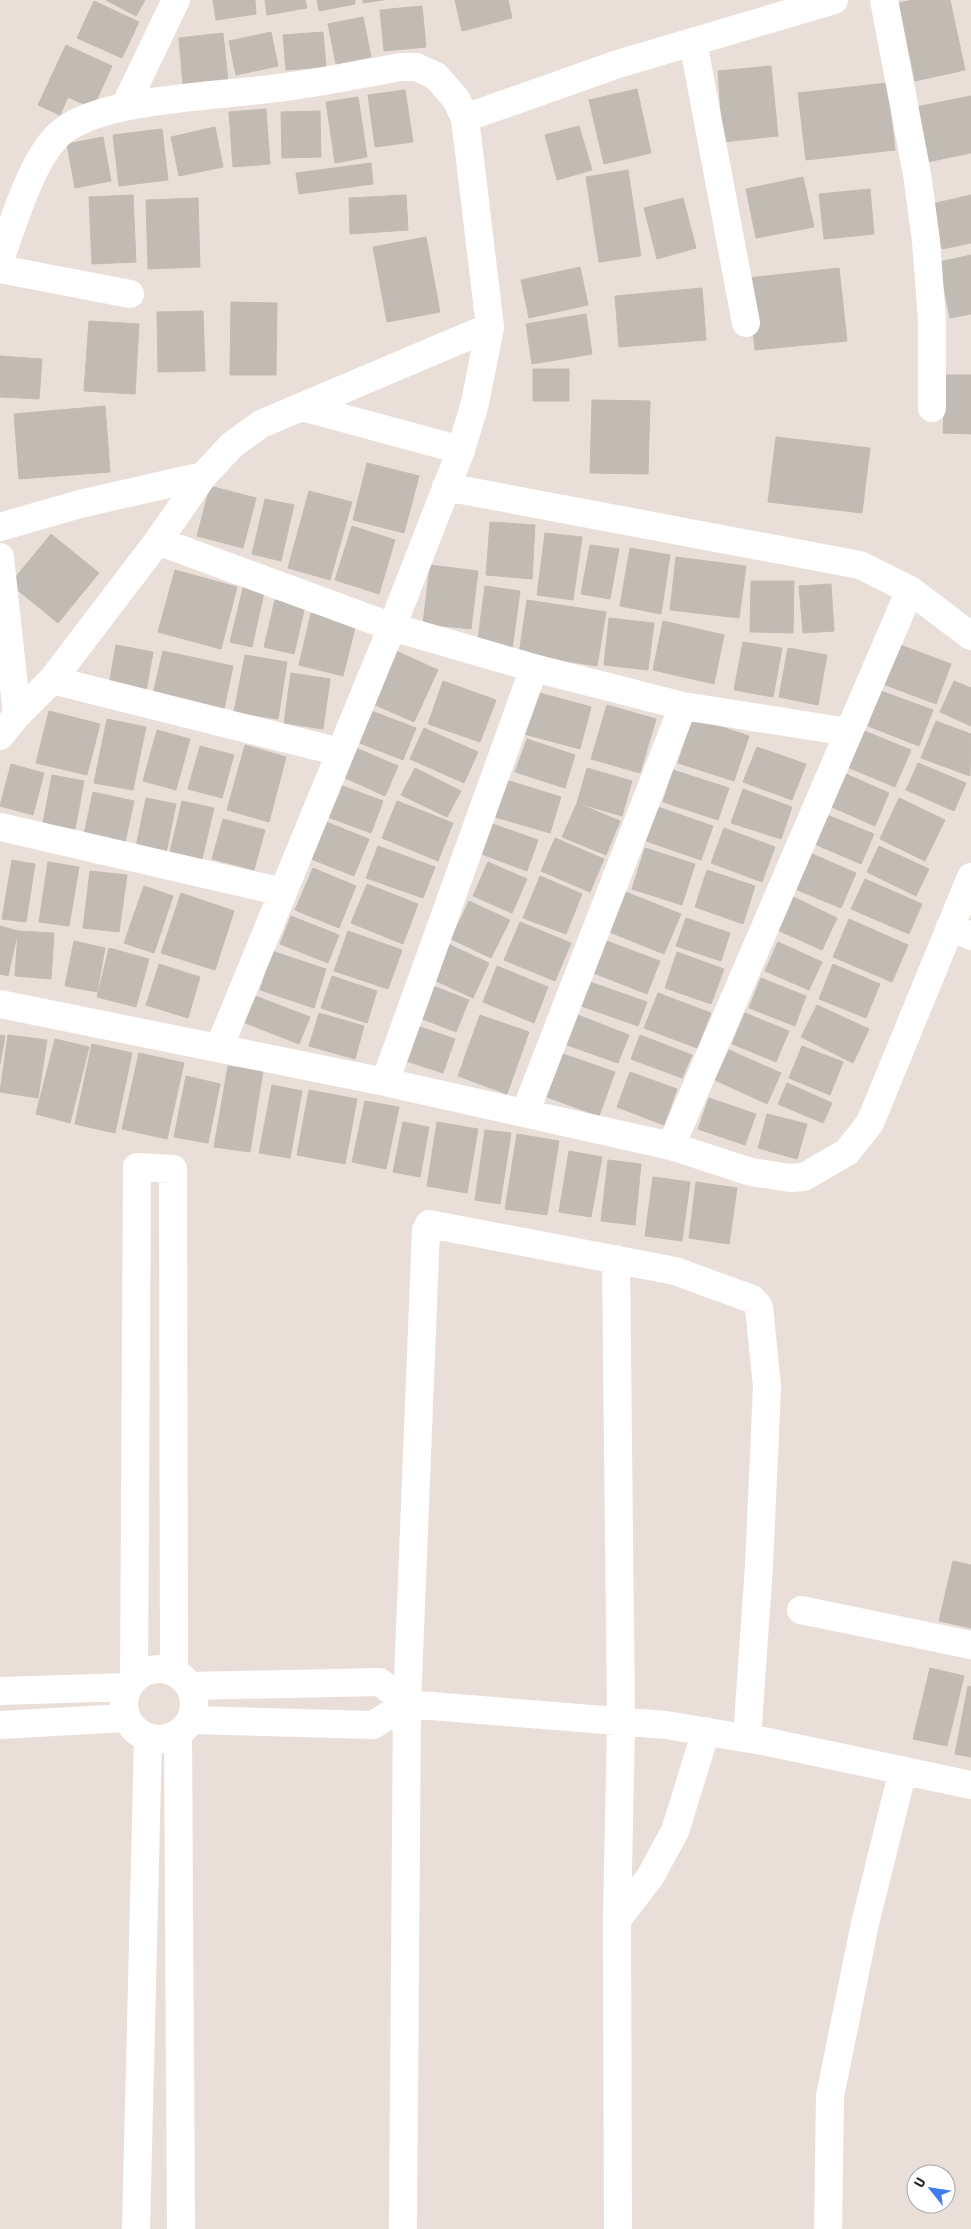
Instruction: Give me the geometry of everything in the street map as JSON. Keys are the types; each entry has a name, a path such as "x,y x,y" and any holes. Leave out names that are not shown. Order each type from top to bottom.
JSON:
{"street":[{"path":"125,106 176,0"},
{"path":"465,118 618,64 834,0"},
{"path":"884,0 918,174 926,241 932,320 932,408"},
{"path":"693,42 746,323"},
{"path":"0,259 37,163 51,144 63,131 78,122 125,106 278,88 408,67 427,71 436,76 456,100 465,118 490,327 462,450 392,627 218,1048"},
{"path":"0,269 130,294"},
{"path":"0,736 17,715 52,680 158,540 203,476 232,445 261,424 490,327"},
{"path":"302,407 462,450"},
{"path":"0,527 80,504 203,476"},
{"path":"446,487 846,562 860,566 910,590 971,636"},
{"path":"158,540 392,627 534,668 683,706 848,732"},
{"path":"0,557 17,715"},
{"path":"671,1146 910,590"},
{"path":"385,1082 534,668"},
{"path":"52,680 340,752"},
{"path":"525,1112 683,706"},
{"path":"0,827 283,892"},
{"path":"0,1004 525,1112 671,1146 751,1172 790,1178 804,1176 847,1152 870,1123 960,932 971,877"},
{"path":"180,2229 184,1727 194,1703 182,1679 174,1169 137,1167 131,1683 123,1702 125,1718 135,1731 148,1739 164,1740 184,1727 281,1723 373,1725 407,1704"},
{"path":"404,2229 407,1704 427,1228 430,1224 674,1270 752,1300 760,1307 767,1387 759,1566 747,1738"},
{"path":"616,1260 621,1721 617,1920 618,2229"},
{"path":"801,1610 971,1645"},
{"path":"125,1718 12,1724 11,1690 131,1683 153,1669 182,1679 282,1684 380,1682 407,1704 621,1721 706,1731 971,1785"},
{"path":"281,1723 282,1684"},
{"path":"617,1920 650,1877 675,1831 706,1731"},
{"path":"136,2229 148,1739"},
{"path":"828,2229 830,2096 864,1928 904,1770"}],"building":[{"path":"106,0 145,0 136,16"},
{"path":"213,0 255,0 256,14 216,20"},
{"path":"265,0 305,0 307,8 267,15"},
{"path":"317,0 355,0 355,4 319,11"},
{"path":"363,0 383,0 363,3"},
{"path":"455,0 508,0 512,18 462,31"},
{"path":"912,0 950,0 965,70 915,81 899,3"},
{"path":"94,1 139,22 122,58 77,38"},
{"path":"422,6 426,47 384,51 380,10"},
{"path":"363,17 371,57 336,64 328,24"},
{"path":"271,32 278,66 236,75 229,41"},
{"path":"323,32 326,67 286,70 283,35"},
{"path":"223,33 228,81 183,85 179,38"},
{"path":"66,45 112,66 93,108 68,97 60,115 38,105"},
{"path":"771,66 778,136 723,142 718,71"},
{"path":"887,83 895,150 806,160 798,93"},
{"path":"637,89 651,153 604,164 589,100"},
{"path":"405,90 413,142 375,147 368,95"},
{"path":"971,96 971,153 927,162 916,107"},
{"path":"358,97 367,157 335,163 326,102"},
{"path":"266,109 270,164 233,167 229,112"},
{"path":"320,111 321,157 282,158 281,112"},
{"path":"579,126 592,170 557,180 545,135"},
{"path":"215,127 223,167 179,176 171,137"},
{"path":"162,129 168,180 119,186 113,135"},
{"path":"103,137 111,181 75,188 67,144"},
{"path":"371,163 373,184 299,194 296,173"},
{"path":"628,170 641,256 599,262 586,177"},
{"path":"803,177 814,227 756,238 746,189"},
{"path":"870,189 874,234 824,239 819,194"},
{"path":"133,195 136,262 92,264 89,197"},
{"path":"406,195 408,230 350,234 349,198"},
{"path":"971,195 971,243 942,249 932,204"},
{"path":"198,198 200,267 148,269 146,200"},
{"path":"683,198 696,248 657,259 644,208"},
{"path":"426,237 440,312 387,322 373,247"},
{"path":"971,255 971,314 950,318 939,262"},
{"path":"580,267 588,305 529,318 521,280"},
{"path":"839,268 847,341 755,350 748,278"},
{"path":"702,288 706,340 619,347 615,296"},
{"path":"231,302 277,303 276,375 230,375"},
{"path":"203,311 205,371 158,372 157,312"},
{"path":"586,314 592,354 532,364 526,324"},
{"path":"89,321 139,324 135,394 84,391"},
{"path":"0,356 42,359 39,399 0,397"},
{"path":"533,369 569,369 569,401 533,401"},
{"path":"945,375 971,375 971,434 943,433"},
{"path":"592,400 650,401 648,474 590,473"},
{"path":"105,406 110,472 19,479 14,414"},
{"path":"776,437 870,448 862,513 768,502"},
{"path":"367,463 419,476 404,533 353,520"},
{"path":"210,486 256,498 243,548 197,536"},
{"path":"309,491 352,502 330,580 288,568"},
{"path":"265,499 294,505 281,561 252,554"},
{"path":"490,522 535,525 532,579 486,575"},
{"path":"352,526 395,540 379,594 335,580"},
{"path":"545,533 582,537 573,600 537,595"},
{"path":"51,534 99,573 58,623 10,584"},
{"path":"590,545 619,549 610,599 581,594"},
{"path":"630,548 670,555 661,614 620,606"},
{"path":"676,557 746,566 739,618 670,610"},
{"path":"430,565 478,571 471,629 423,624"},
{"path":"175,570 237,587 221,649 158,632"},
{"path":"751,581 794,581 793,633 750,632"},
{"path":"244,584 265,588 252,647 230,642"},
{"path":"831,584 834,631 803,633 799,586"},
{"path":"485,586 520,591 512,650 477,646"},
{"path":"275,600 305,606 294,654 264,647"},
{"path":"527,600 606,612 597,666 519,654"},
{"path":"311,613 356,624 343,676 299,665"},
{"path":"609,618 654,623 648,670 604,665"},
{"path":"663,621 724,635 714,684 653,670"},
{"path":"743,642 782,648 773,697 734,690"},
{"path":"895,643 951,664 936,704 880,683"},
{"path":"116,645 153,652 146,691 109,685"},
{"path":"788,648 827,655 818,705 779,697"},
{"path":"163,651 233,666 224,709 153,694"},
{"path":"396,651 438,670 414,722 373,704"},
{"path":"245,655 287,662 278,719 234,712"},
{"path":"291,673 330,679 323,729 284,723"},
{"path":"443,681 496,700 480,742 428,724"},
{"path":"954,681 971,688 971,726 940,712"},
{"path":"881,691 933,710 919,746 868,726"},
{"path":"536,692 591,707 580,749 524,734"},
{"path":"607,705 656,719 640,773 591,759"},
{"path":"369,710 416,728 403,760 357,742"},
{"path":"49,711 100,724 87,775 36,763"},
{"path":"693,717 749,736 734,781 678,763"},
{"path":"107,719 146,727 133,790 94,783"},
{"path":"936,721 971,734 970,776 921,758"},
{"path":"424,728 478,752 464,783 410,759"},
{"path":"157,730 190,739 176,790 143,781"},
{"path":"862,730 911,750 895,787 847,767"},
{"path":"527,739 575,755 565,788 515,772"},
{"path":"245,745 286,757 269,822 227,810"},
{"path":"200,746 234,755 222,798 188,789"},
{"path":"354,747 398,766 385,796 341,776"},
{"path":"757,747 806,764 792,800 743,782"},
{"path":"918,763 966,783 954,811 906,790"},
{"path":"11,764 44,773 33,815 0,806"},
{"path":"415,768 461,791 447,817 401,795"},
{"path":"587,768 632,781 622,816 577,803"},
{"path":"673,770 729,788 718,820 663,802"},
{"path":"839,771 889,793 875,826 825,804"},
{"path":"52,775 84,781 75,829 43,823"},
{"path":"506,780 561,797 550,833 495,817"},
{"path":"340,785 383,801 371,833 328,817"},
{"path":"743,789 792,807 781,839 731,823"},
{"path":"93,792 134,801 124,847 83,839"},
{"path":"146,798 176,804 166,853 136,847"},
{"path":"899,798 945,820 925,861 880,839"},
{"path":"182,801 214,808 202,859 170,852"},
{"path":"397,801 453,823 438,861 382,838"},
{"path":"577,803 620,821 606,855 562,837"},
{"path":"658,807 713,826 701,860 646,841"},
{"path":"822,813 874,834 861,864 810,842"},
{"path":"223,819 265,830 254,870 212,859"},
{"path":"326,822 369,839 354,876 311,859"},
{"path":"487,822 538,840 527,871 476,852"},
{"path":"724,828 775,847 762,882 711,863"},
{"path":"555,838 604,859 590,892 541,871"},
{"path":"378,846 435,867 423,898 366,878"},
{"path":"879,846 929,869 916,896 867,872"},
{"path":"645,848 695,864 682,905 632,889"},
{"path":"810,853 856,873 841,908 795,889"},
{"path":"12,860 35,864 26,922 2,919"},
{"path":"48,862 79,867 69,926 39,922"},
{"path":"488,862 527,879 512,913 473,896"},
{"path":"313,868 356,886 339,928 295,910"},
{"path":"707,870 755,886 743,924 695,907"},
{"path":"90,871 127,875 119,932 83,928"},
{"path":"540,876 582,894 566,934 523,918"},
{"path":"865,879 922,904 909,934 851,909"},
{"path":"367,884 418,904 403,944 351,923"},
{"path":"144,886 173,896 154,953 124,943"},
{"path":"623,891 681,914 664,954 607,931"},
{"path":"181,893 234,911 215,970 161,953"},
{"path":"789,895 837,918 822,950 773,928"},
{"path":"469,901 510,920 491,958 451,939"},
{"path":"291,916 339,935 328,963 280,944"},
{"path":"686,918 730,933 721,961 676,946"},
{"path":"849,919 908,945 892,982 833,957"},
{"path":"520,922 571,943 555,981 504,960"},
{"path":"0,926 18,931 8,976 0,974"},
{"path":"18,931 54,933 51,979 15,976"},
{"path":"348,931 402,950 388,989 334,971"},
{"path":"604,940 660,961 647,994 591,972"},
{"path":"74,941 105,948 97,992 65,986"},
{"path":"778,942 822,962 809,990 765,971"},
{"path":"448,944 489,963 473,998 432,979"},
{"path":"109,948 149,959 136,1007 97,997"},
{"path":"272,951 326,969 314,1008 260,990"},
{"path":"677,952 724,969 711,1004 665,988"},
{"path":"159,964 200,977 188,1018 146,1005"},
{"path":"833,964 880,984 866,1018 819,999"},
{"path":"497,966 548,987 534,1023 483,1002"},
{"path":"332,976 377,991 367,1023 321,1008"},
{"path":"761,978 806,996 795,1026 749,1008"},
{"path":"590,982 647,1002 638,1026 581,1006"},
{"path":"428,984 469,1000 456,1032 415,1016"},
{"path":"658,993 711,1013 697,1048 644,1028"},
{"path":"253,995 310,1017 299,1044 243,1022"},
{"path":"817,1005 869,1029 853,1063 801,1037"},
{"path":"319,1013 364,1026 355,1059 309,1046"},
{"path":"745,1013 789,1031 776,1062 732,1044"},
{"path":"480,1015 529,1032 507,1094 458,1076"},
{"path":"578,1015 629,1035 618,1063 567,1045"},
{"path":"412,1024 455,1039 443,1073 400,1059"},
{"path":"0,1035 5,1036 0,1064"},
{"path":"8,1035 47,1040 38,1098 0,1092"},
{"path":"640,1035 692,1055 682,1078 631,1059"},
{"path":"55,1039 89,1047 70,1123 36,1114"},
{"path":"92,1044 132,1053 115,1133 75,1124"},
{"path":"802,1046 843,1062 830,1095 789,1078"},
{"path":"729,1050 781,1073 767,1104 715,1080"},
{"path":"139,1053 184,1063 167,1139 122,1129"},
{"path":"563,1054 615,1072 599,1116 547,1097"},
{"path":"228,1066 263,1071 250,1152 214,1147"},
{"path":"630,1072 677,1089 664,1125 617,1107"},
{"path":"186,1076 220,1084 208,1143 174,1137"},
{"path":"787,1083 832,1103 823,1123 778,1104"},
{"path":"272,1085 302,1091 290,1158 259,1153"},
{"path":"309,1090 357,1099 345,1164 297,1155"},
{"path":"709,1098 756,1114 745,1145 698,1129"},
{"path":"365,1101 399,1107 386,1169 352,1162"},
{"path":"767,1114 807,1124 797,1159 758,1148"},
{"path":"403,1122 429,1127 420,1177 393,1172"},
{"path":"437,1122 478,1129 467,1193 427,1186"},
{"path":"485,1130 511,1133 500,1204 475,1200"},
{"path":"517,1134 559,1141 547,1215 505,1209"},
{"path":"569,1151 602,1157 591,1217 559,1212"},
{"path":"608,1160 641,1164 635,1225 601,1221"},
{"path":"653,1177 690,1182 682,1241 645,1236"},
{"path":"696,1182 737,1188 729,1244 689,1238"},
{"path":"953,1561 971,1565 971,1628 939,1621"},
{"path":"930,1668 964,1676 947,1746 913,1739"},
{"path":"968,1686 971,1687 971,1757 955,1754"}]}
